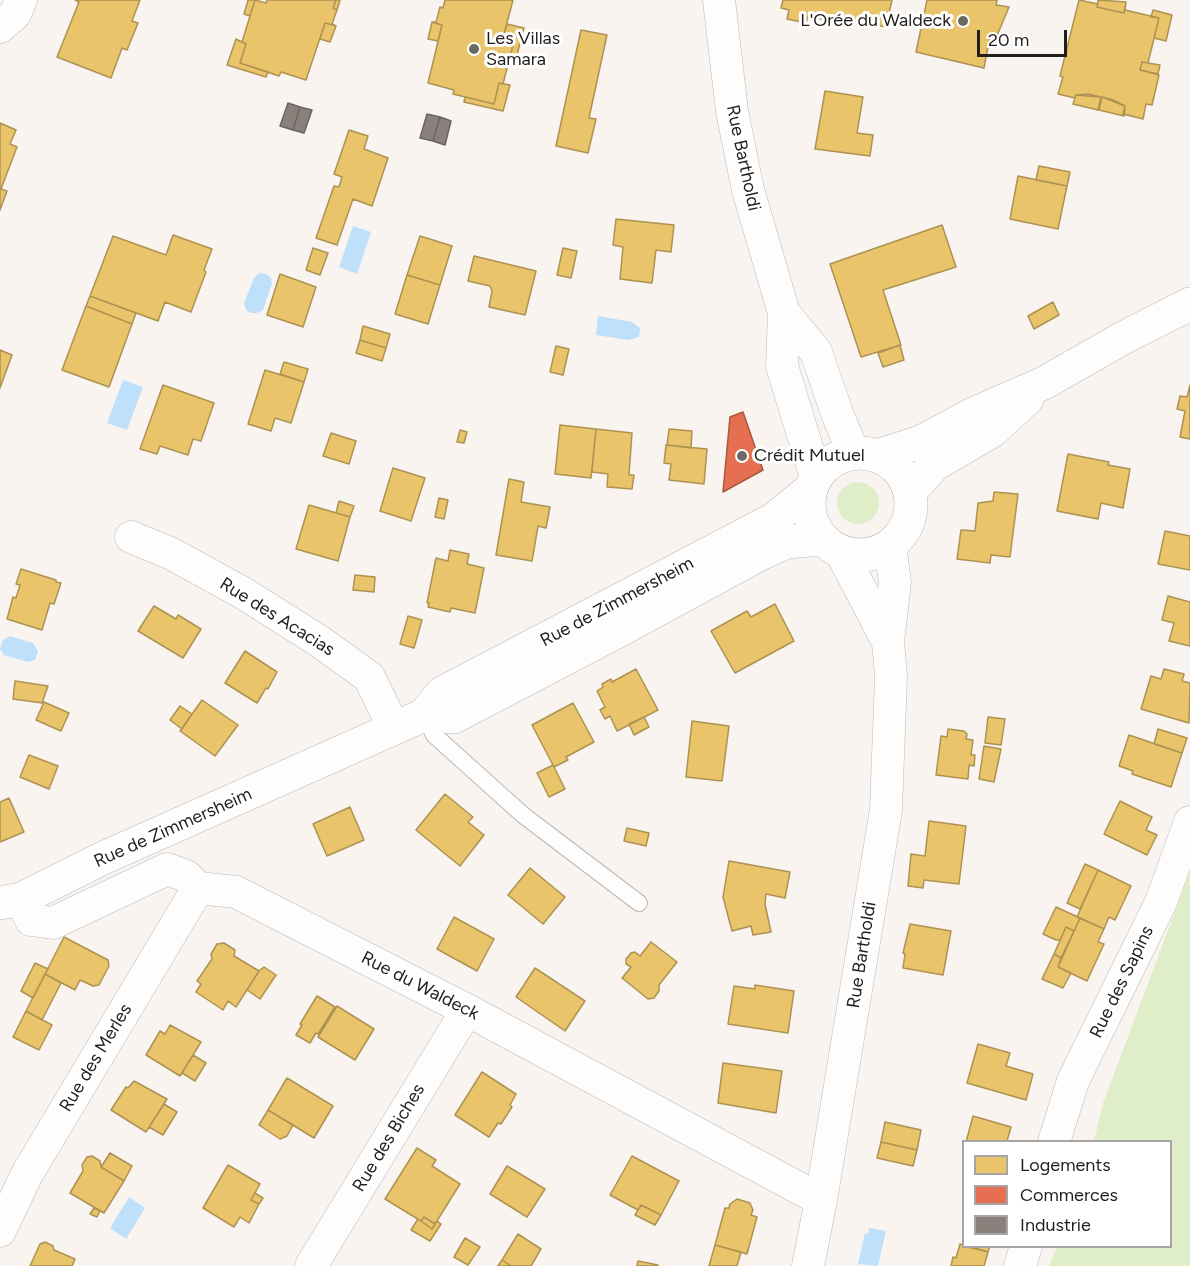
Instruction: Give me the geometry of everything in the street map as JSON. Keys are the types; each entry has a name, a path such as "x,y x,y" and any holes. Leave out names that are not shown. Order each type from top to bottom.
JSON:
{"main road":[{"path":"866,455 897,469 910,492 911,507 908,522 901,535 890,546 865,556 831,545 814,529 808,503 813,483 824,468 838,458 866,455 921,442 973,414 1044,383 1123,338 1190,304"},
{"path":"910,492 934,465 992,431 1044,383"},
{"name":"Rue de Zimmersheim","path":"424,715 442,693 774,519 813,483"},
{"name":"Rue de Zimmersheim","path":"7,907 112,855 393,728 424,715 454,717 760,554 787,542 831,545"}],"street":[{"path":"0,27 15,14 21,0"},
{"name":"Rue Bartholdi","path":"719,0 732,111 748,190 784,313 782,366 813,483"},
{"name":"Rue Bartholdi","path":"784,313 816,352 838,416 866,455"},
{"name":"Rue des Acacias","path":"130,537 172,554 243,593 369,677 393,728"},
{"name":"Rue Bartholdi","path":"831,545 888,642"},
{"name":"Rue Bartholdi","path":"808,1266 886,810 891,714 888,642 895,582 890,546"},
{"name":"Rue des Sapins","path":"1055,1140 1073,1080 1161,902 1190,822"},
{"name":"Rue du Waldeck","path":"7,907 31,920 53,924 167,869 186,876 198,888 236,892 467,1010 821,1200"},
{"name":"Rue des Merles","path":"0,1231 27,1174 198,888"},
{"name":"Rue des Biches","path":"311,1266 467,1010"},
{"path":"1020,1266 1025,1248"}],"lane":[{"path":"424,715 434,735 523,815 639,903"}],"green space":[{"path":"858,482 873,488 879,503 873,518 858,524 843,518 837,503 843,488"},
{"path":"1190,872 1190,1266 1049,1266 1057,1248 1172,1248 1172,1140 1094,1140 1103,1103"}],"water":[{"path":"353,226 371,232 357,274 339,267"},
{"path":"259,273 271,278 272,284 263,310 251,313 246,310 244,303 254,278"},
{"path":"598,316 632,322 640,328 639,337 629,340 596,335"},
{"path":"123,380 143,387 127,430 107,423"},
{"path":"10,636 33,643 38,651 35,660 28,662 4,655 0,649 3,640"},
{"path":"129,1197 145,1208 126,1239 110,1228"},
{"path":"869,1228 886,1231 878,1266 858,1264 865,1233 868,1234"}],"building: Logements":[{"path":"75,0 140,0 132,21 138,23 127,50 122,48 111,78 57,57 79,2"},
{"path":"248,0 255,0 250,16 244,14"},
{"path":"255,0 266,3 267,0 336,0 333,8 337,10 332,24 336,26 325,23 306,80 281,72 279,76 240,63 246,44 242,42"},
{"path":"336,0 340,0 337,10 333,8"},
{"name":"Les Villas Samara","path":"445,0 513,0 503,38 514,41 503,84 499,83 494,104 453,94 454,90 428,83 442,25 432,22 436,22 440,7 443,8"},
{"name":"L'Orée du Waldeck","path":"783,0 892,0 886,27 851,20 851,17 835,14 834,22 808,16 806,23 787,19 789,10 781,8"},
{"name":"L'Orée du Waldeck","path":"927,0 997,0 996,5 1009,7 996,38 990,36 984,68 916,52"},
{"path":"1079,0 1124,13 1126,2 1125,10 1159,18 1148,63 1142,62 1140,70 1159,75 1152,105 1146,104 1143,119 1123,114 1125,106 1113,100 1102,97 1099,110 1101,97 1076,95 1075,98 1058,94 1063,77 1060,76"},
{"path":"1098,0 1126,2 1124,13 1097,7"},
{"path":"1153,10 1172,15 1166,41 1154,38 1159,18 1151,17"},
{"path":"432,22 442,25 438,41 428,39"},
{"path":"325,23 336,26 330,42 320,39"},
{"path":"507,24 524,28 516,59 510,58 514,41 503,38"},
{"path":"581,30 607,35 589,118 596,119 588,153 556,146"},
{"path":"236,39 246,44 240,63 268,72 266,77 227,65"},
{"path":"1142,62 1160,65 1158,74 1140,70"},
{"path":"499,83 510,85 503,111 464,102 465,97 494,104"},
{"path":"825,91 863,97 857,133 873,135 870,156 815,149"},
{"path":"1088,94 1101,97 1098,110 1073,104 1076,95"},
{"path":"1102,97 1125,106 1124,116 1099,110"},
{"path":"0,123 16,130 10,144 17,147 1,189 7,191 0,210"},
{"path":"349,130 368,136 364,149 388,158 372,206 353,199 337,245 316,238 334,186 339,187 342,177 334,174"},
{"path":"1039,166 1070,172 1067,186 1036,180"},
{"path":"1018,176 1067,186 1058,229 1010,219"},
{"path":"616,219 674,225 671,252 656,250 652,283 620,279 623,247 613,245"},
{"path":"942,225 956,267 883,290 901,345 861,357 830,264"},
{"path":"173,235 212,249 191,312 165,302 158,321 90,296 113,236 166,255"},
{"path":"420,236 452,246 440,285 407,275"},
{"path":"313,248 328,253 320,275 306,270"},
{"path":"563,248 577,251 571,278 557,275"},
{"path":"474,256 536,271 525,315 489,307 492,291 490,286 468,281"},
{"path":"280,274 316,287 303,327 267,315"},
{"path":"407,275 440,285 428,324 395,314"},
{"path":"90,296 136,313 132,324 86,306"},
{"path":"1053,302 1059,315 1034,329 1028,316"},
{"path":"86,306 132,324 109,387 62,370"},
{"path":"363,326 390,334 386,348 360,340"},
{"path":"360,340 386,348 382,361 356,353"},
{"path":"900,345 904,360 883,367 878,353"},
{"path":"556,346 569,349 563,375 550,372"},
{"path":"0,350 12,355 0,388"},
{"path":"284,362 308,369 304,382 280,374"},
{"path":"265,370 304,382 291,423 275,418 271,431 248,424"},
{"path":"163,385 214,403 201,441 193,439 188,455 160,446 157,454 140,449"},
{"path":"1190,385 1190,439 1180,437 1185,411 1177,409 1180,396 1187,397"},
{"path":"560,425 596,429 591,478 555,474"},
{"path":"596,429 632,433 629,475 634,475 632,489 607,487 608,474 592,472"},
{"path":"669,429 692,431 691,448 667,445"},
{"path":"460,430 467,432 464,443 457,442"},
{"path":"331,433 356,441 349,464 323,456"},
{"path":"666,445 707,449 704,484 669,480 671,464 664,463"},
{"path":"1068,454 1109,462 1108,465 1130,469 1123,508 1101,503 1098,519 1057,511"},
{"path":"393,468 425,478 411,521 380,511"},
{"path":"509,479 524,482 521,502 550,507 546,528 538,526 532,561 496,555"},
{"path":"994,492 1018,494 1010,557 991,555 990,563 957,559 961,530 975,531 978,503 993,501"},
{"path":"439,498 448,500 444,519 435,517"},
{"path":"339,501 354,506 350,517 336,513"},
{"path":"309,505 350,517 338,561 296,549"},
{"path":"1165,531 1190,536 1190,570 1158,564"},
{"path":"450,550 469,554 467,564 484,568 475,613 451,608 450,612 428,607 436,558 448,561"},
{"path":"21,569 61,583 54,604 50,603 42,630 7,619 13,597 16,598 20,585 16,584"},
{"path":"355,575 375,577 374,592 353,590"},
{"path":"1168,596 1190,602 1190,646 1169,641 1174,623 1162,620"},
{"path":"775,604 794,641 735,673 711,631 747,611 751,617"},
{"path":"154,606 176,619 178,615 201,629 183,658 138,631"},
{"path":"408,616 422,620 414,648 400,644"},
{"path":"245,651 277,672 257,703 225,683"},
{"path":"636,669 658,710 617,731 610,716 605,719 600,710 605,707 597,691 603,687 602,684 611,679 612,682"},
{"path":"1164,669 1184,674 1182,681 1190,683 1189,723 1141,709 1151,676 1161,679"},
{"path":"15,681 48,686 42,703 13,699"},
{"path":"202,700 238,725 215,756 180,731"},
{"path":"44,702 69,713 61,731 36,720"},
{"path":"573,703 594,742 566,757 568,760 554,767 532,725"},
{"path":"180,706 192,714 182,729 170,720"},
{"path":"644,717 649,727 634,735 629,724"},
{"path":"988,717 1005,719 1001,745 985,743"},
{"path":"692,721 729,726 722,781 686,777"},
{"path":"948,729 964,731 967,734 966,739 973,740 971,755 975,755 974,766 969,765 968,779 936,775 941,736 947,737"},
{"path":"1158,729 1187,738 1182,753 1154,744"},
{"path":"1129,735 1182,753 1171,787 1132,774 1133,771 1119,766"},
{"path":"984,746 1001,749 994,782 979,779"},
{"path":"29,755 58,766 49,789 20,777"},
{"path":"553,765 565,789 549,797 537,773"},
{"path":"445,794 473,817 468,822 484,835 460,866 416,830"},
{"path":"9,798 24,832 0,842 0,802"},
{"path":"1120,801 1152,817 1146,830 1157,835 1147,855 1104,834"},
{"path":"350,807 364,840 327,856 313,824"},
{"path":"929,821 966,826 959,884 924,880 923,888 908,886 911,854 925,856"},
{"path":"627,828 649,833 646,846 624,841"},
{"path":"729,861 790,872 785,898 766,894 765,904 771,932 753,935 751,926 732,931 723,897"},
{"path":"1085,864 1098,870 1080,909 1067,903"},
{"path":"530,868 565,897 543,924 508,895"},
{"path":"1098,870 1131,886 1115,920 1109,917 1104,929 1077,917"},
{"path":"1056,907 1080,918 1074,931 1066,927 1060,940 1043,934"},
{"path":"454,917 494,939 477,971 437,949"},
{"path":"1080,918 1104,929 1098,942 1104,944 1087,981 1058,967"},
{"path":"910,924 951,931 943,975 903,968 905,954 903,953"},
{"path":"1066,927 1074,931 1061,958 1054,954"},
{"path":"64,937 108,960 109,966 99,985 93,986 80,980 75,990 45,974"},
{"path":"651,942 677,962 659,985 659,991 654,998 648,999 622,978 631,967 626,964 626,959 635,952 640,956"},
{"path":"224,943 235,950 234,956 259,971 236,1007 228,1001 223,1010 196,992 201,984 197,981 212,959 211,954 217,944"},
{"path":"1054,954 1061,958 1058,967 1071,973 1063,988 1042,979"},
{"path":"35,963 48,969 33,998 21,991"},
{"path":"264,967 276,975 260,999 247,990"},
{"path":"535,968 585,1001 565,1031 516,997"},
{"path":"45,974 61,983 42,1020 26,1011"},
{"path":"755,985 794,991 788,1033 728,1024 734,986 755,989"},
{"path":"317,996 335,1007 310,1043 296,1035"},
{"path":"337,1006 374,1029 355,1060 318,1037"},
{"path":"26,1011 52,1025 39,1050 13,1037"},
{"path":"170,1025 201,1042 180,1076 146,1055 160,1031 165,1034"},
{"path":"978,1044 1010,1053 1006,1066 1033,1074 1026,1100 967,1083"},
{"path":"193,1055 206,1063 195,1081 182,1073"},
{"path":"723,1063 782,1071 776,1113 718,1103"},
{"path":"482,1072 516,1094 510,1105 512,1107 489,1137 455,1115"},
{"path":"287,1078 333,1106 314,1138 268,1110"},
{"path":"134,1081 167,1099 146,1132 111,1110 126,1087 128,1088"},
{"path":"164,1104 177,1112 163,1135 149,1127"},
{"path":"268,1110 293,1125 287,1136 280,1139 259,1125"},
{"path":"973,1116 1011,1127 1007,1140 967,1140"},
{"path":"885,1122 921,1130 917,1150 881,1142"},
{"path":"881,1142 917,1150 913,1166 877,1158"},
{"path":"417,1148 436,1160 432,1166 460,1184 435,1224 424,1217 421,1221 385,1199"},
{"path":"110,1153 132,1166 124,1181 101,1167"},
{"path":"92,1156 100,1161 101,1167 124,1181 104,1213 70,1193 83,1171 82,1165 87,1157"},
{"path":"632,1156 679,1181 661,1215 641,1205 638,1210 610,1195"},
{"path":"228,1165 260,1184 251,1200 259,1204 249,1223 240,1217 234,1227 203,1208"},
{"path":"507,1166 545,1189 527,1217 490,1194"},
{"path":"255,1193 263,1198 259,1204 251,1200"},
{"path":"737,1199 750,1203 753,1210 751,1215 757,1217 747,1254 715,1245 725,1208 729,1208 730,1204"},
{"path":"641,1205 661,1215 655,1225 635,1215"},
{"path":"94,1208 100,1211 97,1217 90,1214"},
{"path":"424,1217 435,1224 432,1229 421,1221"},
{"path":"418,1219 432,1229 437,1221 441,1224 430,1241 411,1230"},
{"path":"518,1234 541,1249 531,1266 511,1266 502,1260"},
{"path":"465,1238 480,1247 468,1265 454,1257"},
{"path":"45,1242 53,1246 54,1250 75,1259 72,1266 30,1266 40,1244"},
{"path":"960,1244 962,1248 988,1252 984,1266 951,1266 953,1257 956,1258"},
{"path":"715,1245 741,1252 737,1266 709,1266"},
{"path":"975,1248 989,1248 988,1252"},
{"path":"502,1260 511,1266 498,1266"},
{"path":"638,1261 658,1265 637,1266"}],"building: Commerces":[{"name":"Crédit Mutuel","path":"743,412 763,470 723,492 730,417"}],"building: Industrie":[{"path":"288,103 300,107 293,130 280,126"},
{"path":"300,107 312,110 304,133 293,130"},
{"path":"427,114 440,117 433,141 420,138"},
{"path":"440,117 451,121 445,145 433,141"}],"place":[{"name":"L'Orée du Waldeck","path":"963,21"},
{"name":"Les Villas Samara","path":"474,49"},
{"name":"Crédit Mutuel","path":"742,456"}]}
